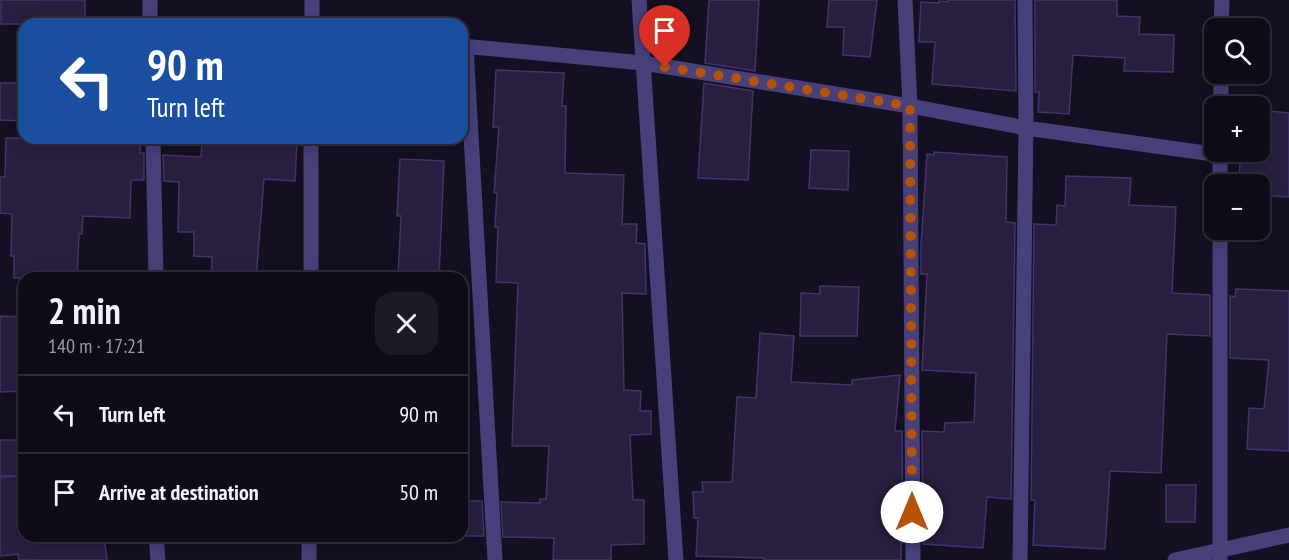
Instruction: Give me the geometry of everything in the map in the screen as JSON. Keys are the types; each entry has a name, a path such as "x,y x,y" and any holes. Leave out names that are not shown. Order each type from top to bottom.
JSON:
{"street":[{"path":"150,0 150,18"},
{"path":"312,0 312,18"},
{"path":"639,0 676,560"},
{"path":"905,0 910,106 912,560"},
{"path":"1020,560 1026,128 1025,0"},
{"path":"1221,0 1221,18"},
{"path":"468,46 643,63 910,106 1026,128 1204,151"},
{"path":"468,112 495,560"},
{"path":"153,144 156,272"},
{"path":"310,272 311,144"},
{"path":"1220,240 1220,555"},
{"path":"1175,560 1220,555 1289,535"},
{"path":"156,542 158,560"},
{"path":"309,542 309,560"}],"building":[{"path":"1,0 85,0 85,18 18,18 18,24 1,24"},
{"path":"709,0 759,0 755,71 705,63"},
{"path":"829,0 877,0 870,57 843,55 844,27 827,27"},
{"path":"948,0 1015,0 1016,91 932,84 935,42 919,42 921,2 939,3 939,1 948,2"},
{"path":"1035,0 1117,0 1117,16 1140,17 1139,34 1174,35 1173,72 1124,71 1125,58 1073,55 1069,114 1038,112 1039,92 1035,92"},
{"path":"496,70 564,73 562,106 566,106 565,173 624,175 622,224 637,224 636,243 645,244 646,294 622,293 624,390 641,391 640,411 651,411 651,434 630,435 633,500 644,500 644,544 611,545 611,560 553,560 554,538 503,537 501,502 540,503 540,499 546,499 549,446 512,446 518,283 496,282 498,227 495,227 497,193 494,193 499,127 493,127"},
{"path":"0,83 18,83 18,121 0,120"},
{"path":"704,83 753,91 748,180 698,178"},
{"path":"1270,111 1289,113 1289,197 1270,196 1270,174 1239,174 1240,162 1270,162"},
{"path":"6,138 18,138 18,144 140,144 140,153 144,153 144,180 131,180 130,218 83,216 82,234 79,234 77,272 18,272 18,278 14,278 14,256 11,256 12,214 0,213 0,177 5,177"},
{"path":"202,144 297,144 295,181 264,179 256,272 212,272 212,257 194,256 194,232 178,232 179,182 164,181 163,155 201,157"},
{"path":"811,150 849,151 848,190 809,188"},
{"path":"934,152 1007,157 1006,222 1015,223 1011,499 987,497 983,548 923,544 922,431 944,432 945,423 974,422 976,373 922,370 927,274 921,274 921,245 927,154 934,155"},
{"path":"400,159 444,161 439,272 398,272 401,216 397,216"},
{"path":"1066,176 1131,178 1129,205 1176,207 1172,293 1210,295 1210,336 1167,334 1161,473 1110,471 1105,549 1033,545 1035,500 1031,500 1034,224 1056,225 1057,205 1065,206"},
{"path":"820,286 859,287 857,336 800,336 801,293 820,294"},
{"path":"1236,289 1289,291 1289,451 1247,449 1249,408 1264,409 1269,360 1230,358 1230,296 1235,297"},
{"path":"0,316 18,317 18,391 0,392"},
{"path":"760,333 794,336 791,382 852,385 852,380 900,375 895,431 902,431 903,543 901,543 901,560 764,560 764,558 696,556 698,518 694,518 693,492 703,492 702,482 732,482 737,397 756,398"},
{"path":"0,440 18,440 18,476 0,476"},
{"path":"18,476 18,542 105,542 107,560 19,560 18,554 0,556 0,477"},
{"path":"1166,485 1196,485 1195,522 1166,522"},
{"path":"468,501 482,501 484,536 468,536"}],"route":[{"path":"665,67 910,106 912,512"}]}
